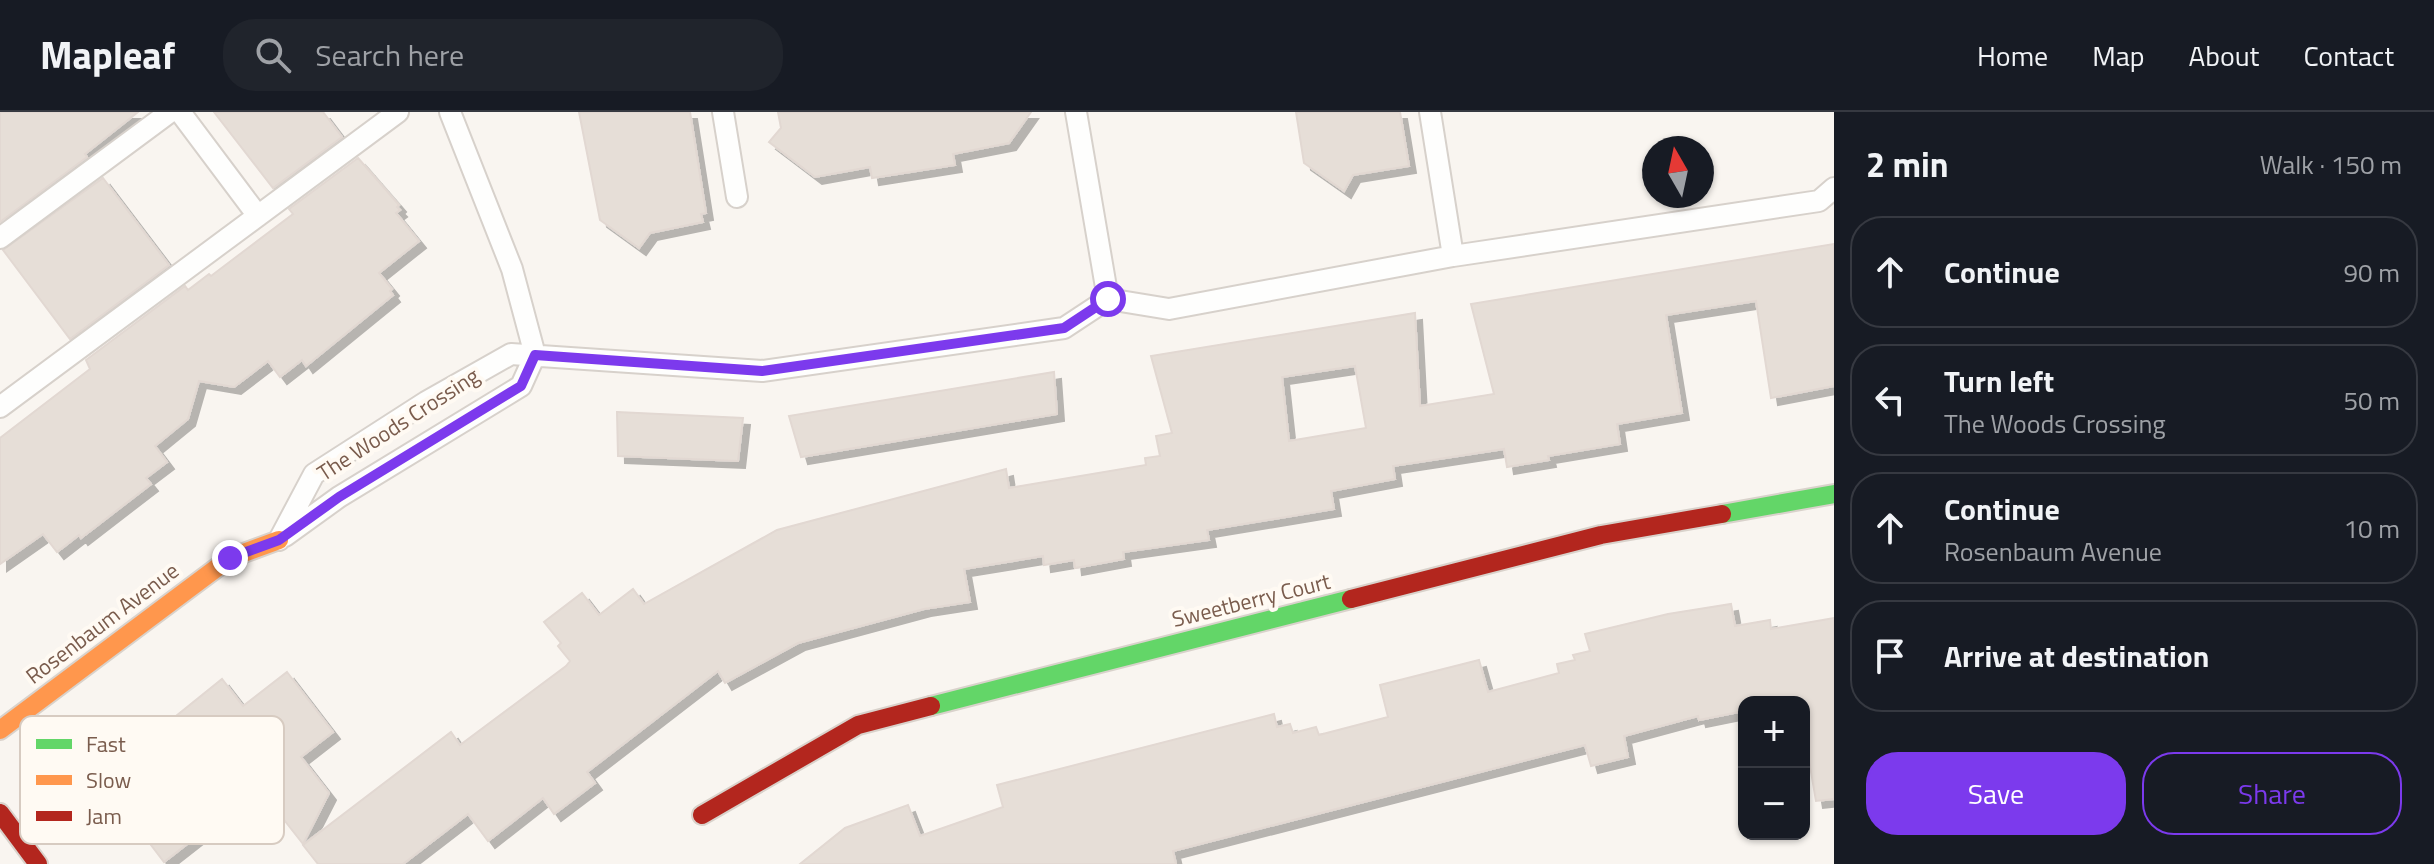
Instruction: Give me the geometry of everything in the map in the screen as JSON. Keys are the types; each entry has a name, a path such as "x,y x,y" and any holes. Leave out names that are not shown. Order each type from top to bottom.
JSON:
{"street":[{"name":"Sweetberry Court","path":"702,815 858,725 1601,535 1834,494"},
{"name":"Rosenbaum Avenue","path":"0,730 230,558 279,540"},
{"path":"0,813 20,840"},
{"path":"23,844 38,864"}],"lane":[{"path":"0,238 170,112"},
{"path":"180,112 258,216"},
{"path":"0,407 398,112"},
{"path":"450,112 512,269 535,355 762,371 1064,328 1108,299 1169,309 1453,256 1819,201 1834,188"},
{"path":"723,112 737,197"},
{"path":"1076,112 1108,299"},
{"path":"1430,112 1453,256"},
{"name":"The Woods Crossing","path":"511,354 535,355 521,386 339,497 279,540 314,474 408,413 511,354"},
{"path":"408,413 428,443"}],"building":[{"path":"0,112 138,112 85,154 87,157 0,222"},
{"path":"214,112 323,112 342,137 273,188"},
{"path":"579,112 690,112 706,213 701,214 703,222 650,233 639,248 600,220"},
{"path":"778,112 1031,112 1009,143 953,154 955,165 872,178 870,167 815,177 769,142 781,128"},
{"path":"1296,112 1400,112 1409,166 1353,175 1344,191 1304,163"},
{"path":"358,158 399,205 400,210 396,213 419,241 379,273 393,295 306,366 302,360 280,377 268,361 234,387 199,381 188,419 155,446 167,462 146,478 151,484 81,538 79,535 57,552 43,534 0,564 0,438 90,369 86,360 185,286 188,290 209,274 211,276 293,214 289,209"},
{"path":"103,178 169,265 70,339 3,250"},
{"path":"1834,244 1834,386 1771,398 1756,301 1666,315 1682,413 1617,424 1620,444 1548,456 1549,460 1507,467 1504,449 1393,466 1395,479 1331,491 1334,509 1207,530 1209,540 1123,552 1124,559 1075,568 1074,560 1044,565 1043,556 964,569 970,602 924,609 798,643 725,683 718,671 587,772 595,783 554,814 543,798 488,841 468,814 403,864 318,864 303,845 451,732 460,745 566,666 570,661 558,646 561,643 544,622 582,593 599,615 633,589 644,604 777,530 1006,469 1009,488 1146,465 1145,458 1160,456 1156,436 1172,433 1151,356 1415,313 1420,406 1494,394 1471,304","holes":["1355,366 1366,428 1289,441 1282,377"]},
{"path":"1054,372 1057,414 801,457 789,416"},
{"path":"617,412 743,418 738,461 618,456"},
{"path":"1731,604 1735,626 1770,620 1771,629 1834,618 1834,799 1816,801 1810,766 1810,696 1738,696 1738,712 1699,720 1698,716 1624,736 1628,757 1591,766 1585,745 1173,851 1176,864 800,864 845,828 908,805 920,836 1003,807 997,785 1274,714 1277,727 1290,724 1293,733 1316,727 1319,735 1388,717 1380,685 1479,660 1488,692 1559,673 1557,664 1575,660 1573,655 1590,651 1585,634 1668,614"},
{"path":"287,672 333,732 301,757 329,793 303,844 284,820 284,716 176,716 222,679 243,706"},
{"path":"150,844 187,844 164,862"}],"traffic: fast":[{"path":"1722,514 1834,494"},
{"path":"931,706 1351,599"}],"traffic: slow":[{"path":"0,730 230,558 279,540"}],"traffic: jam":[{"path":"1351,599 1601,535 1722,514"},
{"path":"702,815 858,725 931,706"},
{"path":"0,813 20,840"},
{"path":"23,844 38,864"}],"route":[{"path":"230,558 279,540 339,497 521,386 535,355 762,371 1064,328 1108,299"}]}
